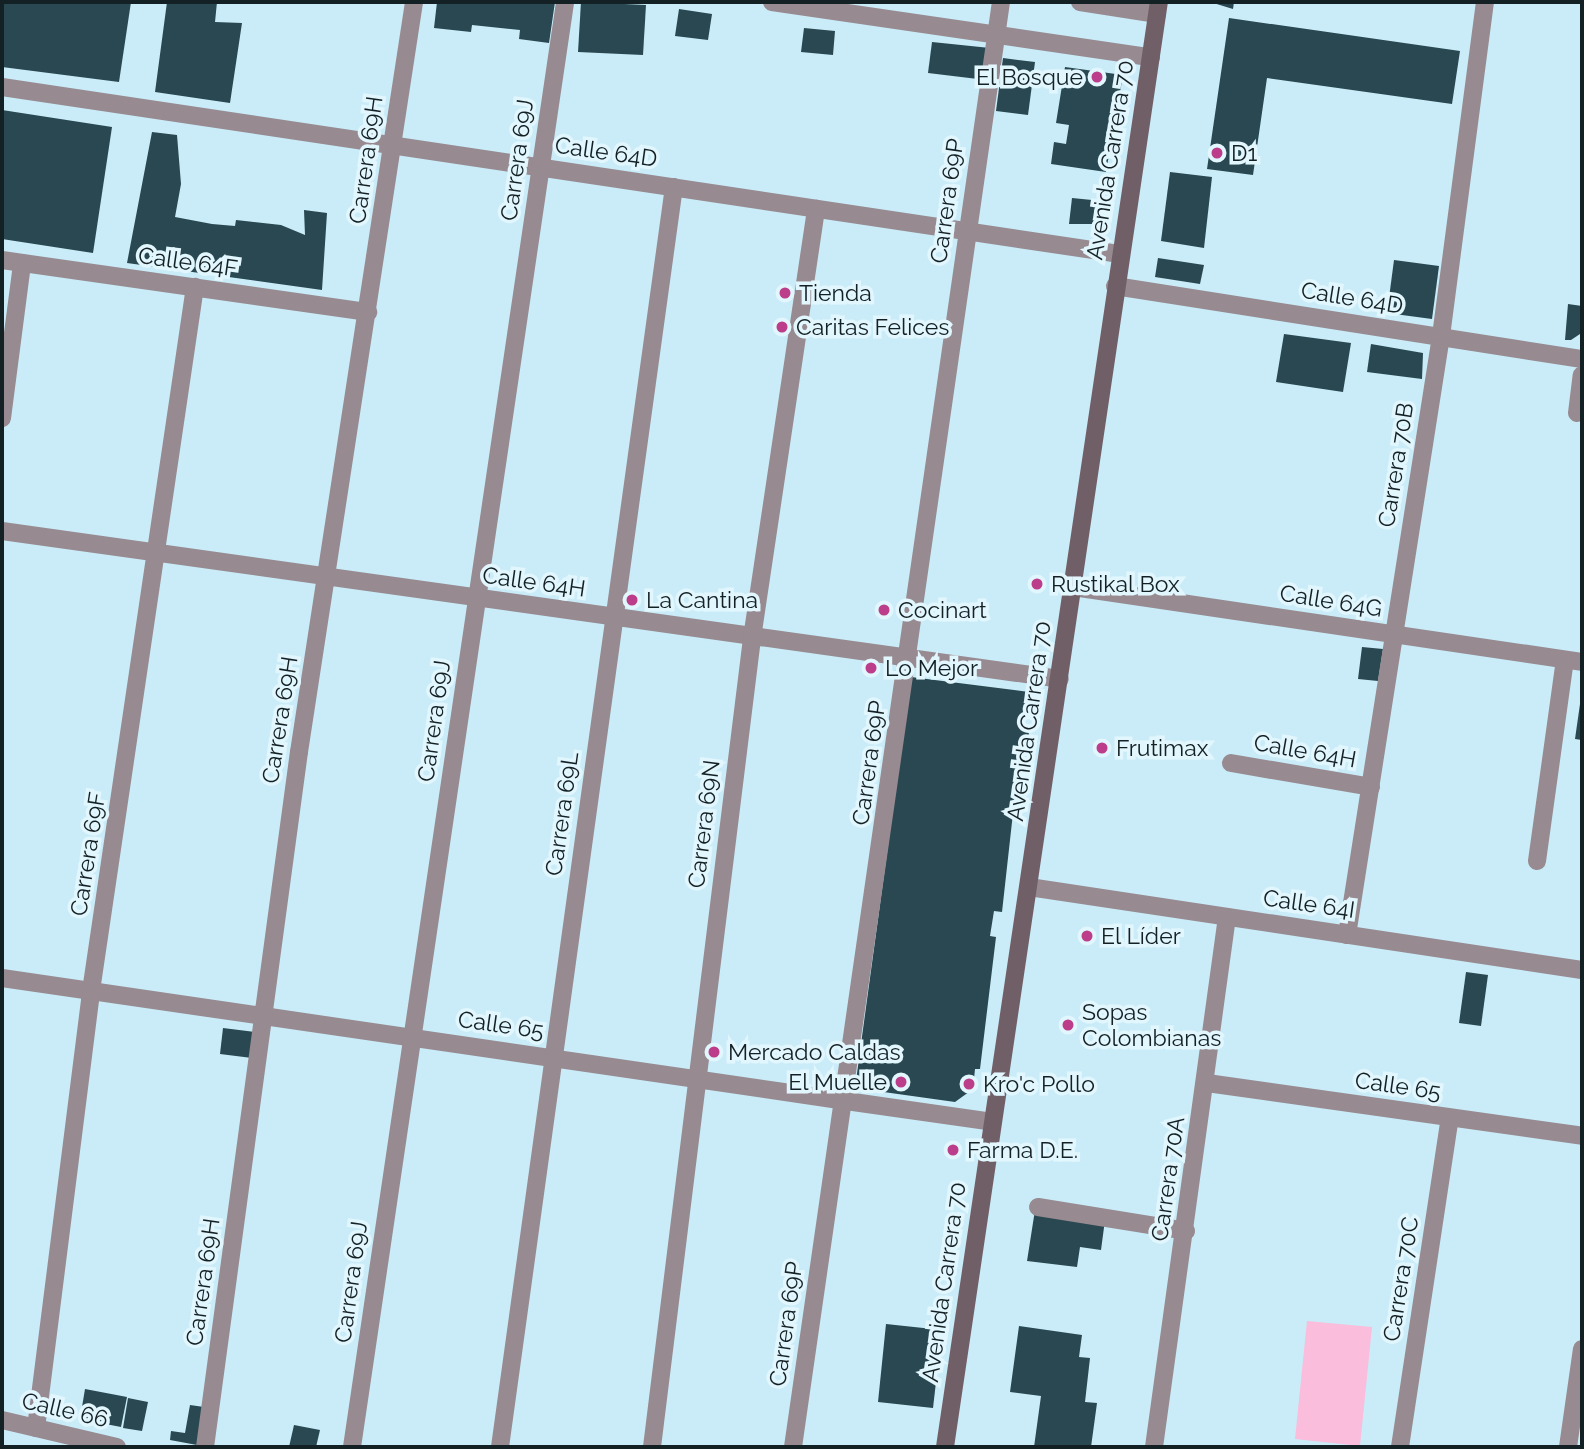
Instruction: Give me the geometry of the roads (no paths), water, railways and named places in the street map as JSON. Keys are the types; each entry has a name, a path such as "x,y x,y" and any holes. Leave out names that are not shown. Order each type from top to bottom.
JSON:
{"main road":[{"name":"Avenida Carrera 70","path":"945,1447 1060,679 1119,254 1158,8"}],"street":[{"name":"Carrera 69H","path":"205,1447 263,1016 414,2"},
{"name":"Carrera 69J","path":"352,1447 565,2"},
{"path":"772,2 1150,57"},
{"name":"Carrera 69P","path":"793,1447 846,1101 1001,2"},
{"path":"1080,2 1158,8"},
{"name":"Carrera 70B","path":"1347,935 1441,336 1485,2"},
{"name":"Calle 64D","path":"2,87 1119,254"},
{"name":"Carrera 69L","path":"499,1447 674,187"},
{"name":"Carrera 69N","path":"652,1447 752,638 816,209"},
{"name":"Calle 64F","path":"2,260 368,312"},
{"path":"2,418 22,262"},
{"name":"Calle 64D","path":"1115,286 1582,359"},
{"name":"Carrera 69F","path":"36,1428 92,991 159,554 195,287"},
{"path":"1577,413 1582,375"},
{"name":"Calle 64H","path":"2,531 908,660 1060,679"},
{"name":"Calle 64G","path":"1073,587 1573,661"},
{"path":"1537,860 1573,661"},
{"name":"Calle 64H","path":"1231,763 1371,787"},
{"name":"Calle 64I","path":"1029,887 1582,970"},
{"name":"Carrera 70A","path":"1154,1447 1207,1083 1227,917"},
{"name":"Calle 65","path":"2,978 993,1122"},
{"name":"Calle 65","path":"1207,1083 1582,1136"},
{"name":"Carrera 70C","path":"1400,1447 1450,1118"},
{"path":"1038,1207 1186,1231"},
{"path":"1568,1447 1582,1349"},
{"name":"Calle 66","path":"2,1420 98,1445 117,1447"}],"place":[{"name":"El Bosque","path":"1097,77"},
{"name":"D1","path":"1217,153"},
{"name":"Tienda","path":"785,293"},
{"name":"Caritas Felices","path":"782,327"},
{"name":"Rustikal Box","path":"1037,584"},
{"name":"La Cantina","path":"632,600"},
{"name":"Cocinart","path":"884,610"},
{"name":"Lo Mejor","path":"871,668"},
{"name":"Frutimax","path":"1102,748"},
{"name":"El Líder","path":"1087,936"},
{"name":"Sopas Colombianas","path":"1068,1025"},
{"name":"Mercado Caldas","path":"714,1052"},
{"name":"El Muelle","path":"901,1082"},
{"name":"Kro'c Pollo","path":"969,1084"},
{"name":"Farma D.E.","path":"953,1150"}]}
